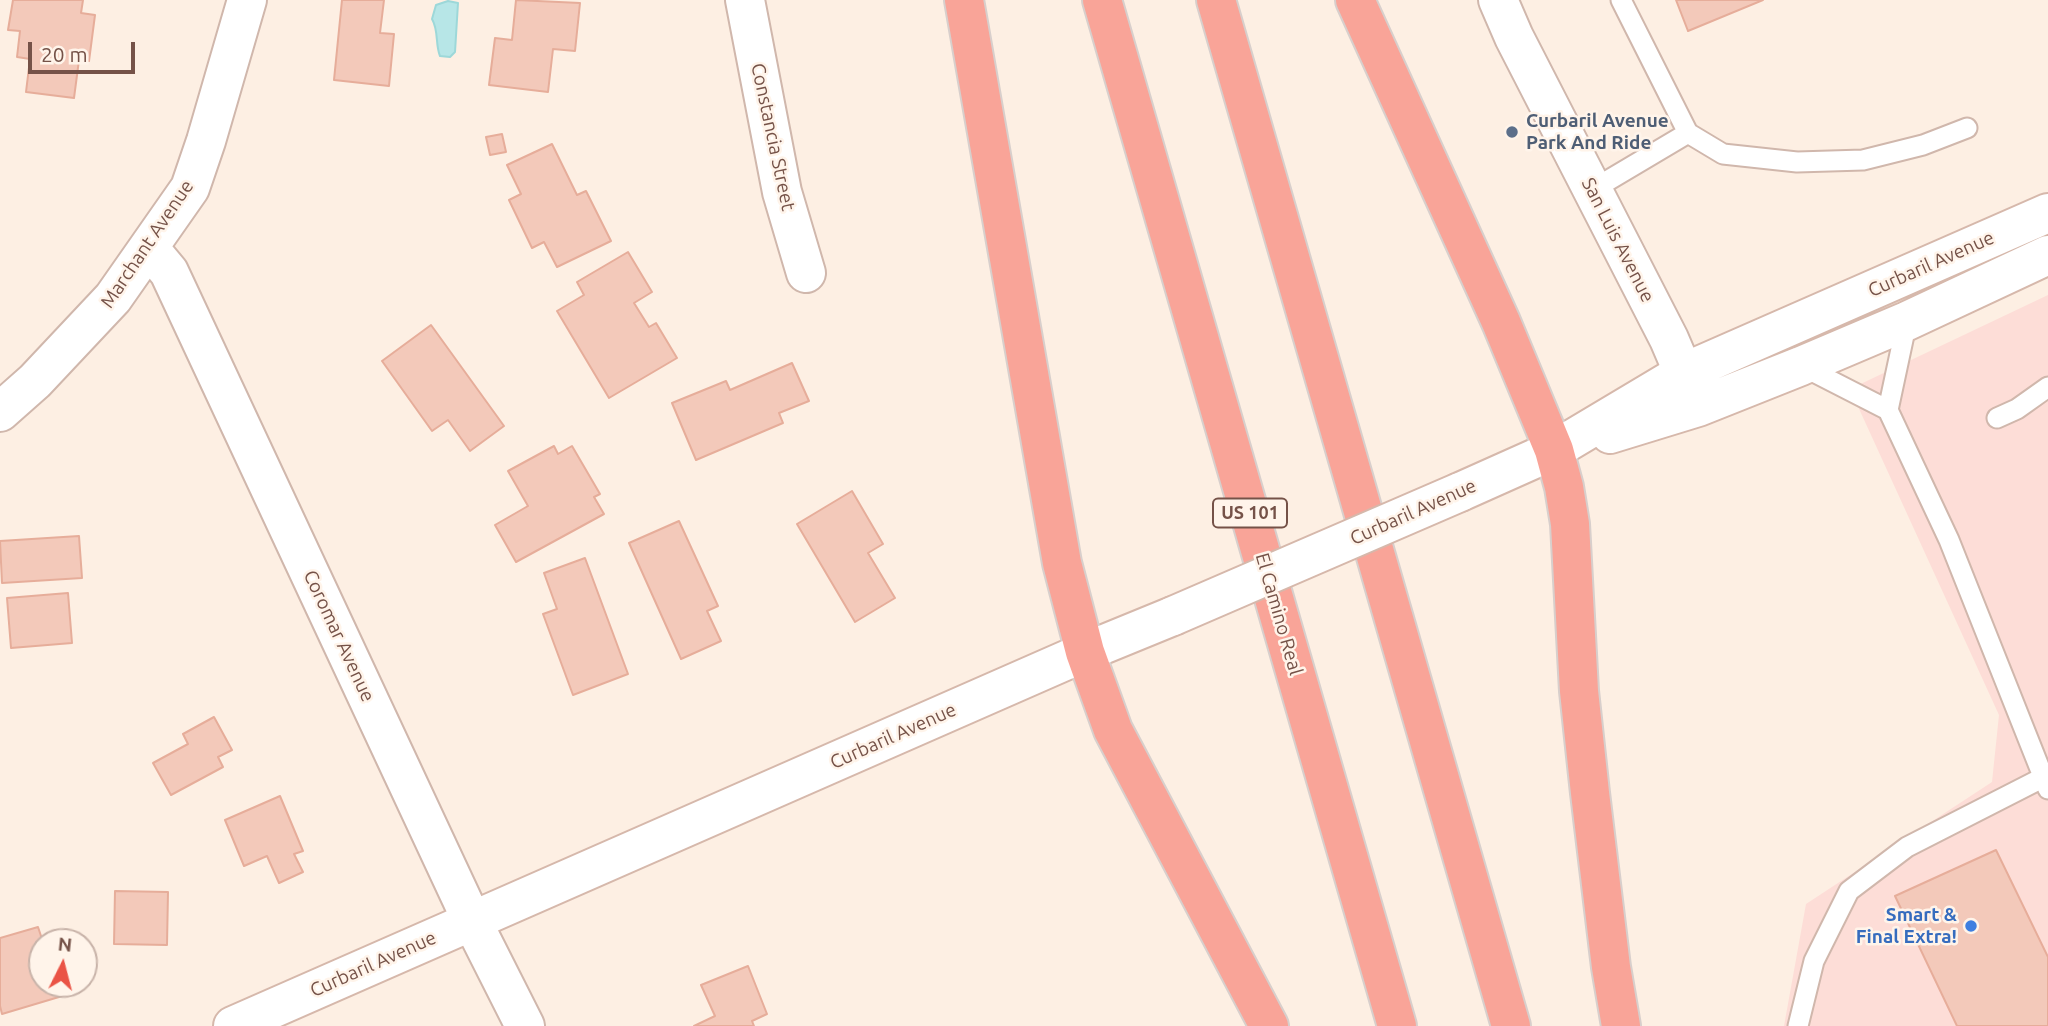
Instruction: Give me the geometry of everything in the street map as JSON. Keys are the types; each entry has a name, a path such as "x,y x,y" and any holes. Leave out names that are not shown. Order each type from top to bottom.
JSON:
{"highway":[{"path":"964,0 1062,563 1085,652 1113,730 1269,1026"},
{"name":"El Camino Real","path":"1102,0 1397,1026"},
{"path":"1216,0 1511,1026"},
{"path":"1355,0 1501,322 1554,450 1570,524 1579,691 1620,1026"}],"main road":[{"name":"Marchant Avenue","path":"0,412 35,381 113,298 190,188 247,0"},
{"name":"Constancia Street","path":"745,0 782,192 806,273"},
{"name":"San Luis Avenue","path":"1497,0 1669,339 1698,407"},
{"name":"Curbaril Avenue","path":"233,1026 1085,652 1554,450 1683,373 2048,213"},
{"name":"Coromar Avenue","path":"149,248 169,272 472,921 525,1026"},
{"name":"Curbaril Avenue","path":"1554,450 1698,407 1907,321 2048,255"}],"lane":[{"path":"1622,0 1688,134 1723,154 1797,162 1863,160 1923,145 1967,128"},
{"path":"1592,190 1688,134"},
{"path":"1798,1026 1814,961 1849,891 1907,847 2046,780 1949,540 1888,410 1907,321"},
{"path":"1801,366 1888,410"},
{"path":"1997,418 2017,409 2048,387"}],"shaded area":[{"path":"2048,295 2048,1026 1784,1026 1806,904 1992,782 1999,715 1850,389"}],"water":[{"path":"448,1 458,3 455,52 450,57 440,56 432,19 436,5"}],"building":[{"path":"13,0 83,0 81,13 95,15 89,61 79,60 74,98 26,92 30,59 17,57 20,31 8,30"},
{"path":"342,0 384,0 380,33 394,34 389,86 334,80"},
{"path":"516,0 580,3 575,51 553,49 548,92 489,85 495,38 512,40"},
{"path":"1676,0 1763,0 1688,31"},
{"path":"502,134 506,152 490,155 486,137"},
{"path":"552,144 577,195 586,191 611,241 557,267 544,242 532,248 509,200 521,194 507,165"},
{"path":"628,252 652,292 634,303 649,327 656,323 677,358 609,398 557,311 584,295 577,282"},
{"path":"431,325 504,426 470,451 448,420 432,431 382,361"},
{"path":"792,363 809,401 779,413 783,423 696,460 672,403 726,381 730,390"},
{"path":"554,446 558,454 572,446 600,494 594,497 604,514 516,562 495,525 528,506 508,471"},
{"path":"852,491 883,544 868,553 895,598 855,622 797,524"},
{"path":"679,521 718,606 707,611 721,641 681,659 629,543"},
{"path":"79,536 82,578 2,583 0,541"},
{"path":"585,558 628,674 573,695 543,614 557,609 544,573"},
{"path":"68,593 72,643 11,648 7,598"},
{"path":"214,717 232,750 218,757 223,767 171,795 153,763 188,744 183,734"},
{"path":"280,796 303,851 294,854 303,872 279,883 267,856 244,866 225,820"},
{"name":"Smart & Final Extra!","path":"1996,850 2048,957 2048,1026 1957,1026 1895,896"},
{"path":"115,891 168,892 167,945 114,944"},
{"path":"28,930 28,998 56,998 2,1014 0,938"},
{"path":"748,966 767,1014 752,1021 754,1026 694,1026 715,1016 701,985"}],"place":[{"name":"Curbaril Avenue Park And Ride","path":"1512,132"},
{"name":"Smart & Final Extra!","path":"1971,926"}]}
